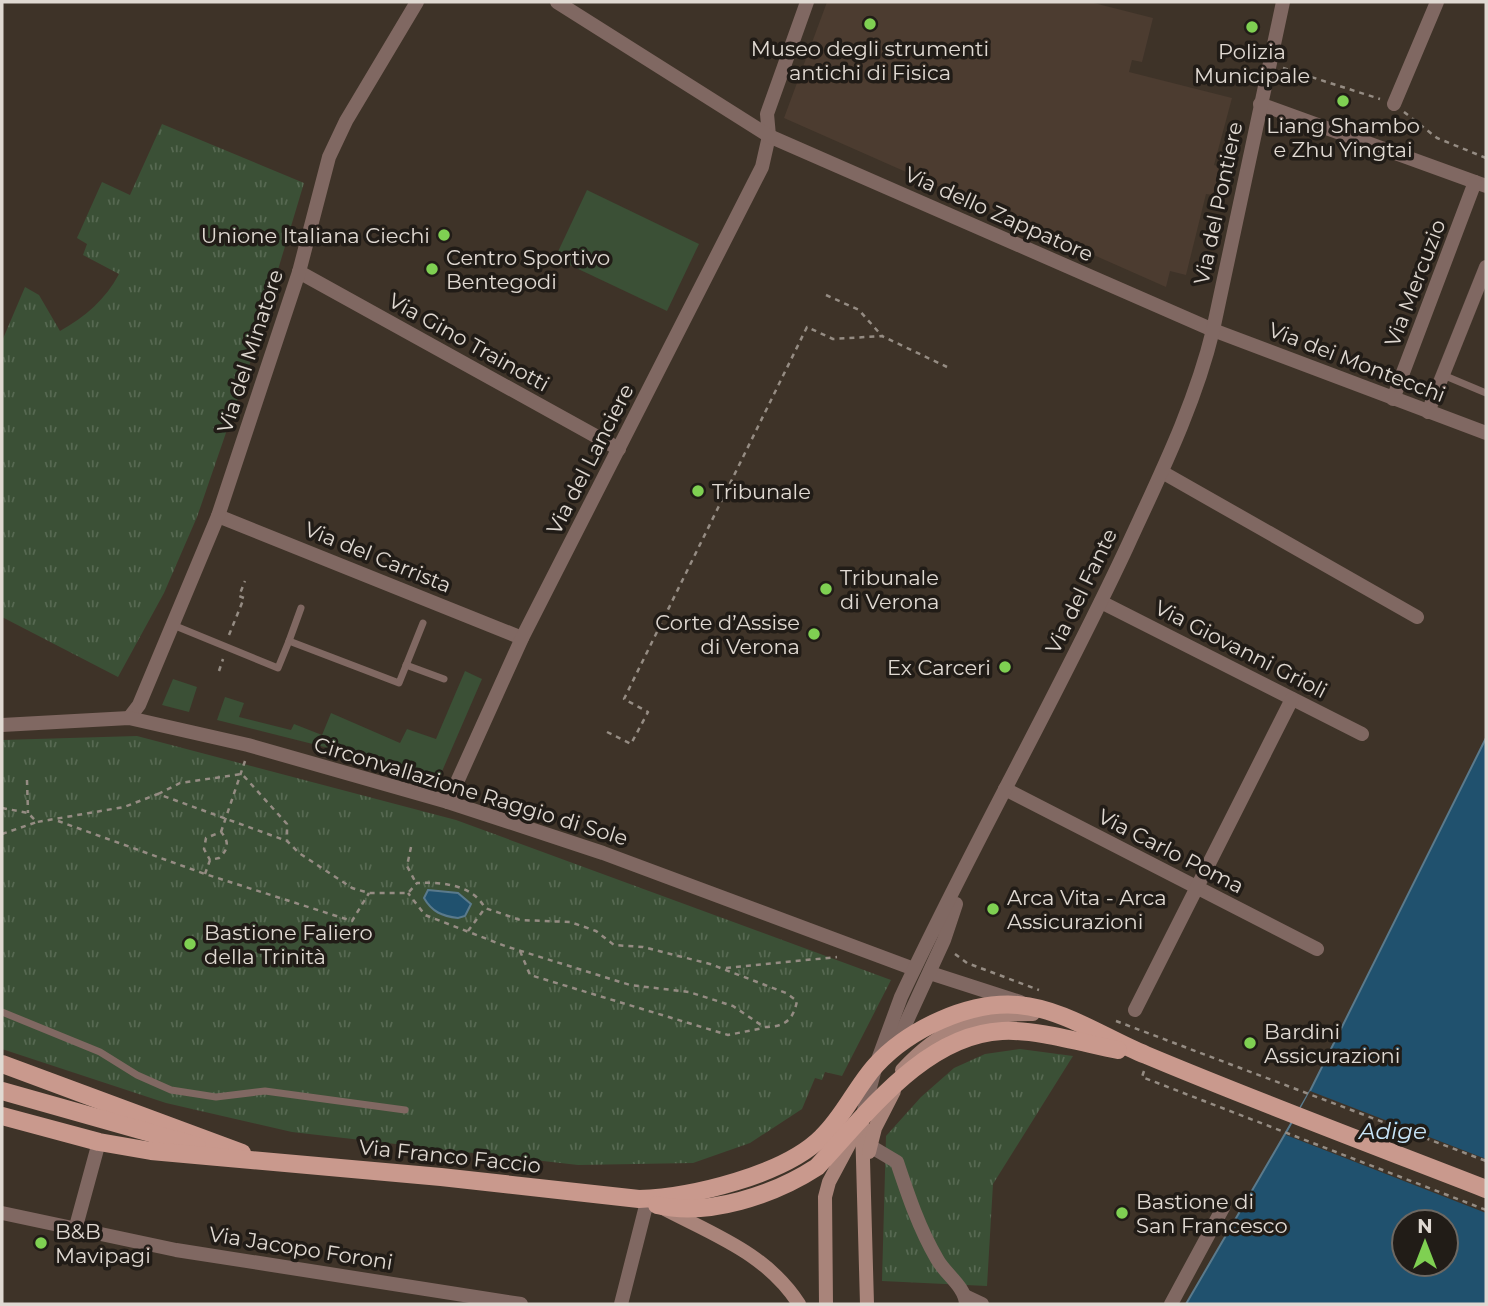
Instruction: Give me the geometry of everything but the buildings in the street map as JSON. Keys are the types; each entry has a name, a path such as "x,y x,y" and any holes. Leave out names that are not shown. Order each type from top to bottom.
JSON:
{"main road":[{"name":"Via Franco Faccio","path":"649,1203 756,1174 807,1150 835,1123 876,1065 936,1022 987,1005 1020,1005 1058,1014 1145,1055"},
{"path":"826,1304 825,1197 829,1182 862,1119 895,1077 945,1032 997,1015 1058,1014"},
{"name":"Via Franco Faccio","path":"2,1116 99,1142 150,1151 255,1159 649,1203 712,1207 756,1195 804,1176 817,1167 912,1071 952,1044 977,1035 1004,1031 1145,1055"},
{"path":"1145,1055 1486,1189"},
{"name":"Via Franco Faccio","path":"2,1064 71,1087 255,1159"},
{"path":"864,1171 878,1121 898,1084"},
{"name":"Via Franco Faccio","path":"2,1091 181,1143 255,1159"},
{"path":"807,1150 835,1139 862,1119"},
{"path":"862,1119 867,1304"},
{"name":"Via Franco Faccio","path":"649,1203 714,1231 759,1259 799,1304"}],"street":[{"name":"Via del Minatore","path":"129,718 139,705 218,516 299,272 329,157 346,121 417,2"},
{"name":"Via dello Zappatore","path":"556,2 769,136 1213,330"},
{"name":"Via del Lanciere","path":"448,802 523,638 761,167 769,136 767,114 807,2"},
{"name":"Via del Pontiere","path":"1213,330 1283,2"},
{"path":"1394,104 1437,2"},
{"path":"1260,104 1481,184"},
{"name":"Via Mercuzio","path":"1394,399 1481,184"},
{"path":"1428,412 1486,268"},
{"name":"Via Gino Trainotti","path":"299,272 619,449"},
{"name":"Via dei Montecchi","path":"1213,330 1486,433"},
{"name":"Via del Fante","path":"862,1119 876,1065 914,969 1101,602 1162,471 1201,372 1213,330"},
{"path":"1162,471 1417,617"},
{"name":"Via del Carrista","path":"218,516 523,638"},
{"name":"Via Giovanni Grioli","path":"1101,602 1362,734"},
{"path":"1135,1010 1292,699"},
{"name":"Circonvallazione Raggio di Sole","path":"2,725 129,718 248,745 448,802 603,853 914,969"},
{"name":"Via Carlo Poma","path":"1005,789 1195,889 1317,949"},
{"name":"Via del Fante","path":"862,1119 930,973 970,862"},
{"path":"930,973 1058,1014"},
{"path":"75,1230 99,1142"},
{"path":"870,1146 897,1162 914,1212 937,1261 965,1300 982,1304"},
{"path":"621,1304 649,1203"},
{"path":"1171,1304 1224,1206"},
{"name":"Via Jacopo Foroni","path":"2,1213 176,1250 521,1304"}],"lane":[{"path":"1442,375 1486,393"},
{"path":"173,625 278,668 301,608"},
{"path":"289,641 399,683 423,623"},
{"path":"406,665 444,679"},
{"path":"2,1012 100,1052 136,1075 171,1090 216,1097 265,1091 405,1110"}],"path":[{"path":"1270,64 1394,104 1437,138 1486,158"},
{"path":"826,295 859,310 882,336 947,367"},
{"path":"607,732 631,744 648,712 624,699 807,327 833,339 882,336"},
{"path":"228,637 244,598 239,596 245,581"},
{"path":"214,655 224,659 219,671"},
{"path":"205,874 210,860 204,849 206,838 221,832 245,761"},
{"path":"2,834 37,822 124,807 180,783 242,774"},
{"path":"242,774 287,824 287,841"},
{"path":"27,780 28,813"},
{"path":"158,794 287,841 299,853 352,888 369,893 408,893 417,883 439,882 470,891 480,898 485,908 520,920 570,922 596,931 614,945 643,947 723,968 786,993 797,1002 795,1014 787,1024 728,1035 530,975 520,951"},
{"path":"2,808 28,813 37,822"},
{"path":"54,820 205,874 352,921 369,893"},
{"path":"210,860 219,858 226,849 226,840 221,832"},
{"path":"411,848 407,866 417,883"},
{"path":"408,893 425,915 468,932 629,985 688,992 733,1006 764,1027"},
{"path":"468,932 485,908"},
{"path":"723,968 836,960 838,956 824,951"},
{"path":"1158,1037 1486,1161"},
{"path":"1142,1077 1486,1210"}],"shaded area":[{"path":"827,2 1090,2 1153,18 1142,62 1132,60 1129,72 1232,98 1214,165 1220,167 1213,195 1206,194 1186,275 1170,271 1166,287 784,118"}],"green space":[{"path":"162,124 304,183 250,363 197,517 164,593 118,677 2,617 2,341 25,287 39,295 60,331 78,320 108,291 119,274 83,255 87,244 77,238 102,182 130,195"},
{"path":"587,190 699,244 667,311 555,258"},
{"path":"465,671 482,679 440,776 217,720 225,697 244,703 239,717 291,730 294,724 322,735 331,713 400,743 407,729 436,739"},
{"path":"173,679 197,687 189,712 162,705"},
{"path":"137,736 456,820 891,980 842,1076 825,1072 822,1080 815,1078 802,1109 750,1143 693,1163 578,1165 292,1132 166,1103 2,1049 2,740"},
{"path":"1020,1049 1073,1056 993,1184 987,1286 882,1281 886,1136 921,1097 954,1068 985,1054"}],"water":[{"name":"Adige","path":"1486,738 1486,1304 1186,1304 1310,1091"},
{"path":"428,890 458,893 471,904 465,916 452,917 434,910 424,898"}],"pier":[{"path":"1310,1091 1486,1159 1486,1213 1286,1135"}],"place":[{"name":"Museo degli strumenti antichi di Fisica","path":"870,24"},
{"name":"Polizia Municipale","path":"1252,27"},
{"name":"Liang Shambo e Zhu Yingtai","path":"1343,101"},
{"name":"Unione Italiana Ciechi","path":"444,235"},
{"name":"Centro Sportivo Bentegodi","path":"432,269"},
{"name":"Tribunale","path":"698,491"},
{"name":"Tribunale di Verona","path":"826,589"},
{"name":"Corte d’Assise di Verona","path":"814,634"},
{"name":"Ex Carceri","path":"1005,667"},
{"name":"Arca Vita - Arca Assicurazioni","path":"993,909"},
{"name":"Bastione Faliero della Trinità","path":"190,944"},
{"name":"Bardini Assicurazioni","path":"1250,1043"},
{"name":"Bastione di San Francesco","path":"1122,1213"},
{"name":"B&B Mavipagi","path":"41,1243"}]}
